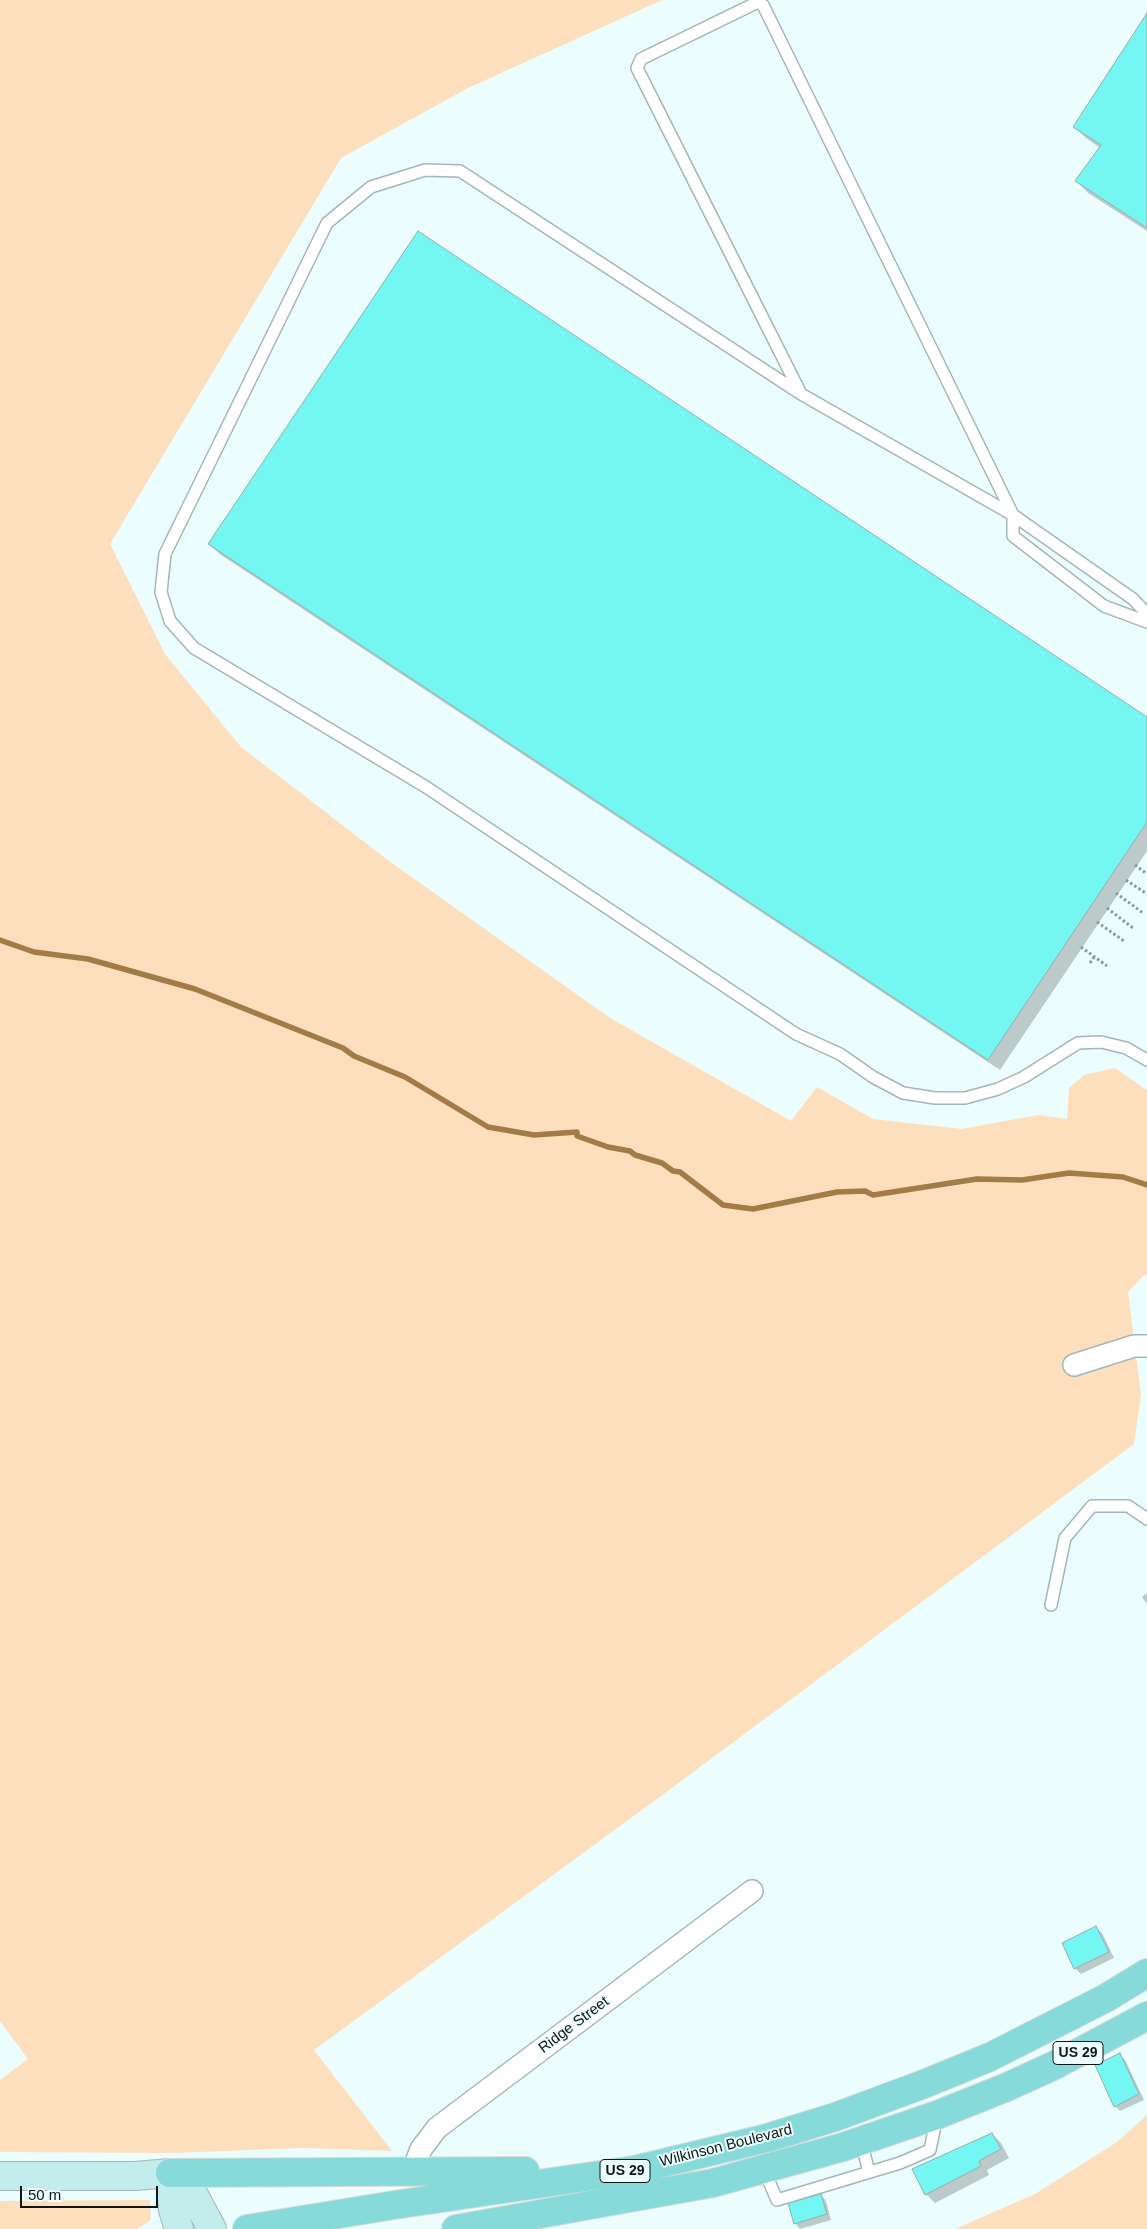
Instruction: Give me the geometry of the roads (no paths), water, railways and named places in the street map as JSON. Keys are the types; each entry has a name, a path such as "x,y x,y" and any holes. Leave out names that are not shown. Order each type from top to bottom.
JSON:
{"main road":[{"name":"Wilkinson Boulevard","path":"247,2229 394,2204 634,2170 767,2138 835,2117 990,2057 1106,1998 1147,1973"},
{"name":"Wilkinson Boulevard","path":"456,2229 714,2183 861,2141 937,2115 1007,2087 1055,2065 1147,2016"},
{"path":"990,2057 1007,2087"},
{"path":"0,2176 634,2170"},
{"path":"170,2174 173,2210 179,2229"},
{"path":"170,2174 195,2197 212,2229"}],"street":[{"path":"1074,1365 1134,1346 1147,1346"},
{"name":"Ridge Street","path":"412,2172 421,2149 437,2128 752,1891"}],"lane":[{"path":"801,394 637,68 640,59 758,2 763,5 1013,515 1013,536 1104,606 1147,622"},
{"path":"1147,614 1133,599 1013,515 801,394 460,171 425,170 371,187 327,223 165,554 161,592 170,621 194,648 426,788 796,1034 840,1054 873,1077 903,1093 935,1098 965,1098 998,1089 1024,1077 1078,1043 1101,1042 1126,1048 1147,1060"},
{"path":"1051,1605 1065,1538 1092,1506 1128,1506 1147,1519"},
{"path":"764,2170 777,2200 900,2163 930,2150 937,2115"},
{"path":"861,2141 869,2172"}],"waterway":[{"path":"0,940 34,952 88,959 195,989 343,1048 354,1056 405,1077 488,1127 534,1135 577,1132 577,1136 608,1147 630,1151 635,1155 662,1163 673,1171 680,1172 723,1205 753,1209 837,1192 865,1191 873,1195 977,1179 1022,1180 1069,1173 1123,1177 1147,1185"}]}
